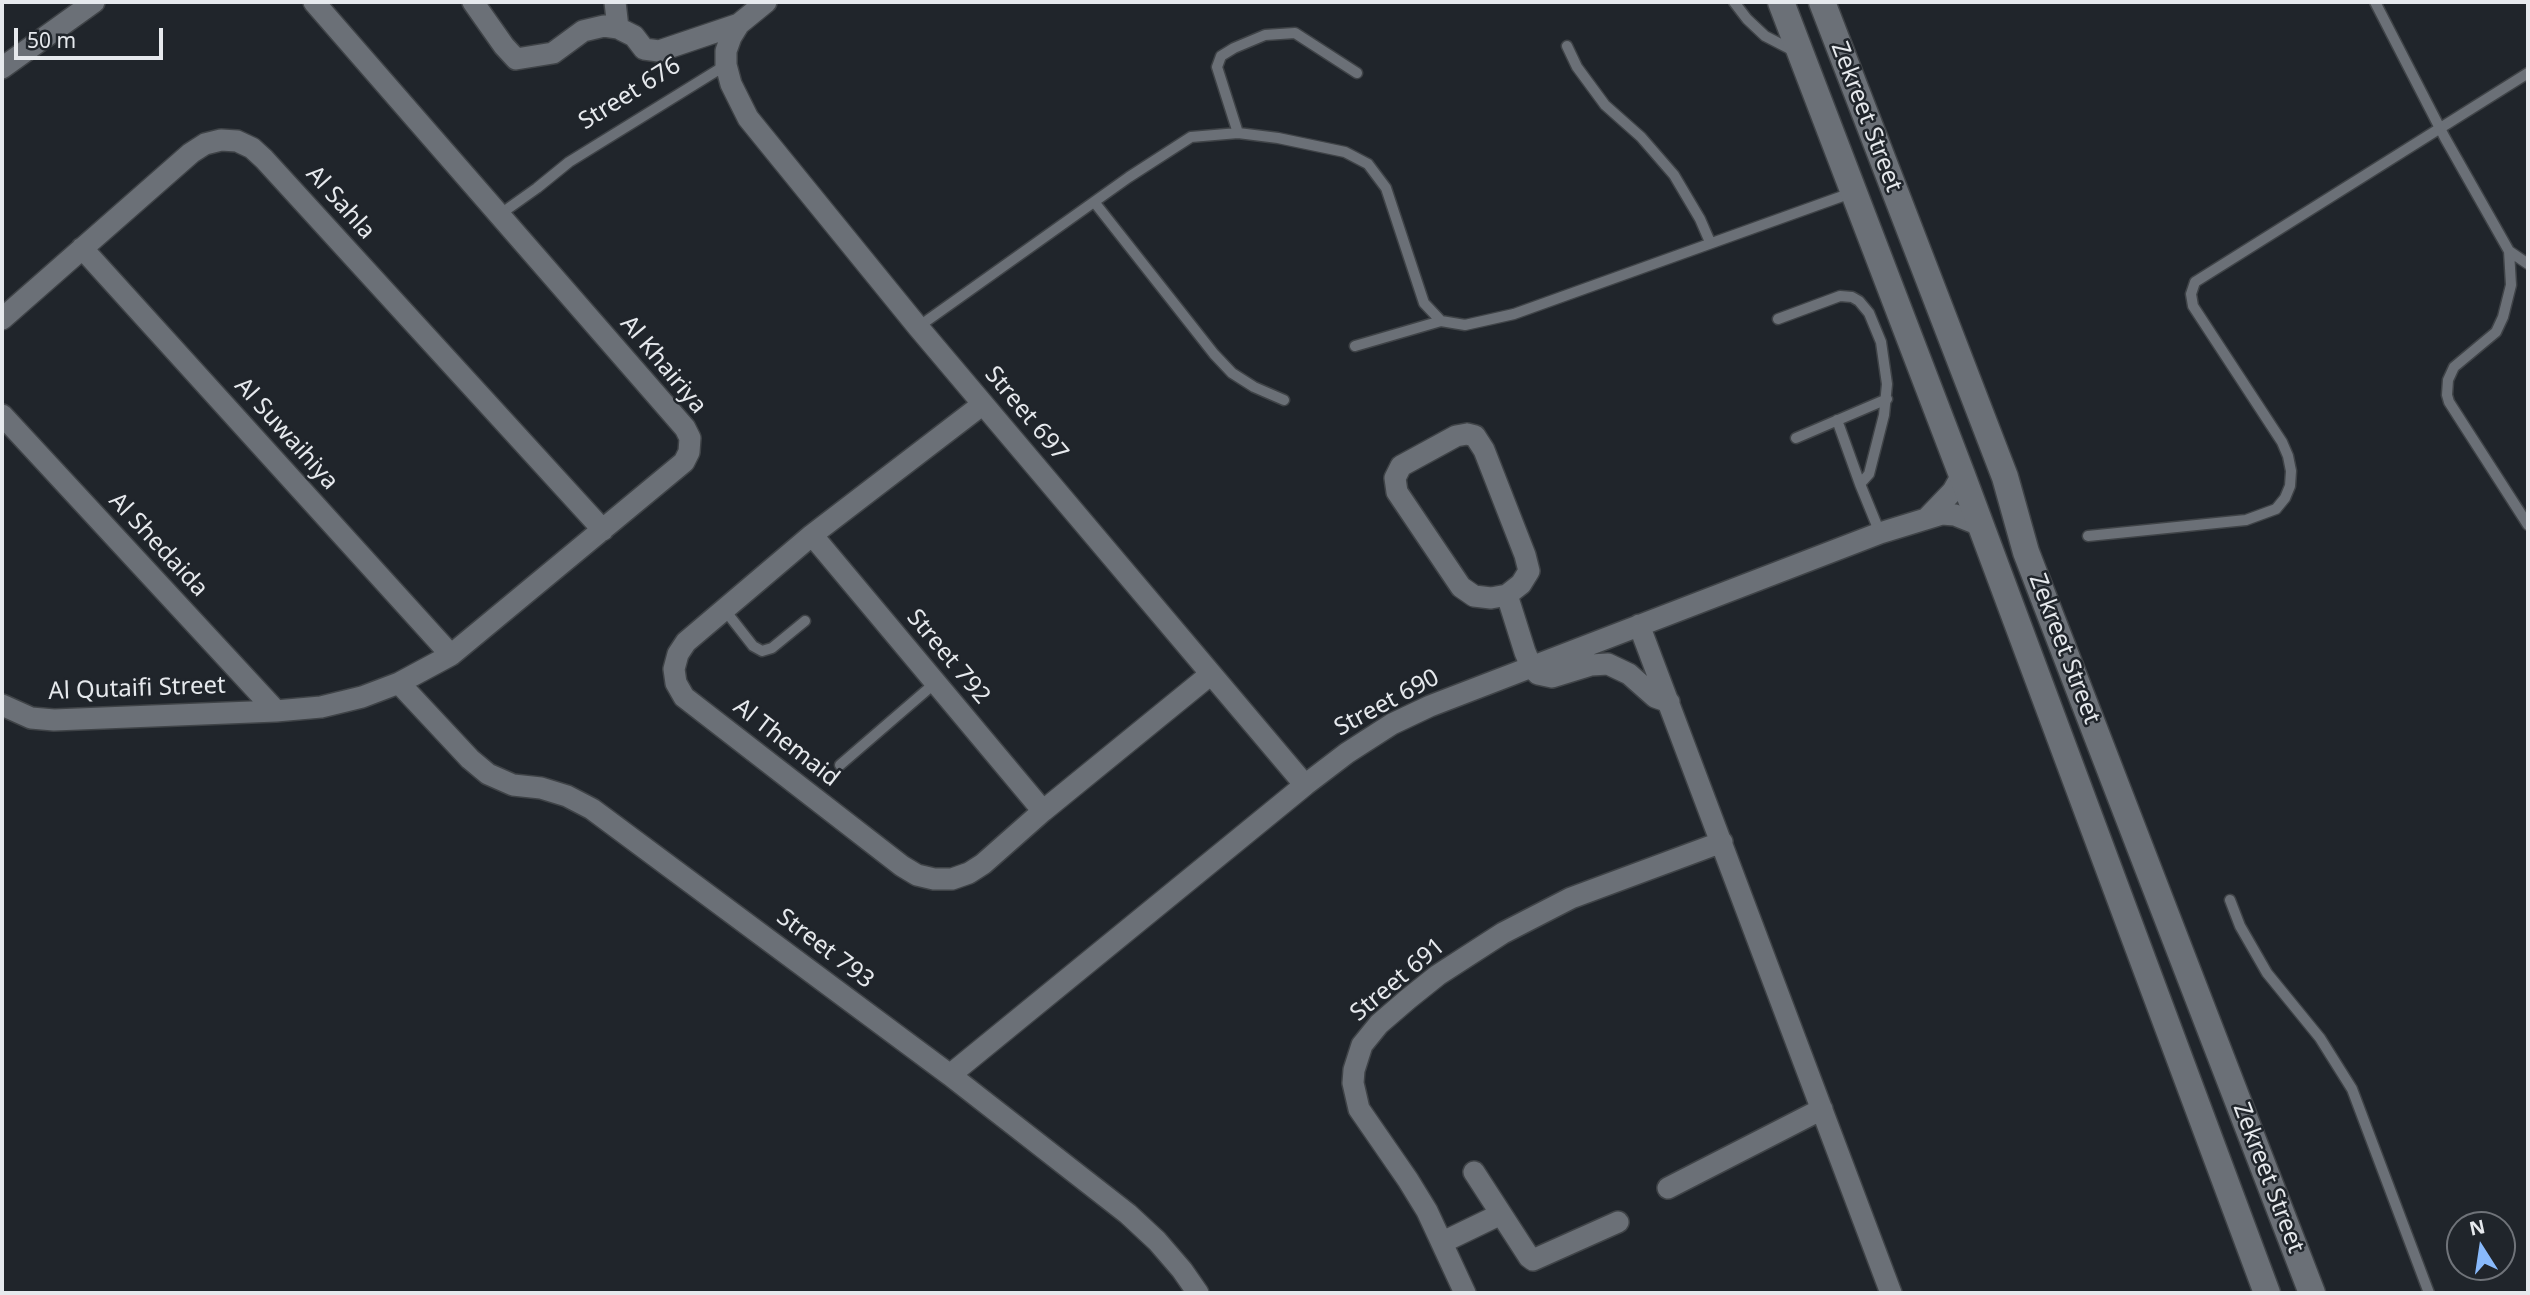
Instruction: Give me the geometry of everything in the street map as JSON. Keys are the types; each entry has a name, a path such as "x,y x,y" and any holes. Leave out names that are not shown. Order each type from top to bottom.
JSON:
{"street":[{"path":"2,68 94,2"},
{"name":"Al Khairiya","path":"276,711 321,707 362,698 399,683 451,655 684,462 689,452 690,439 685,428 314,2"},
{"path":"473,2 516,59 553,53 583,31 604,26 618,28 634,36 644,49 659,51 738,24 766,2"},
{"path":"615,2 618,28"},
{"name":"Zekreet Street","path":"1781,2 1962,475 2267,1293"},
{"name":"Zekreet Street","path":"1822,2 2005,477 2026,552 2312,1293"},
{"path":"726,65 726,51 738,24"},
{"name":"Street 697","path":"726,65 738,102 748,118 918,327 1305,785"},
{"name":"Al Sahla","path":"2,319 191,153 205,144 221,140 237,141 252,148 603,530"},
{"name":"Al Suwaihiya","path":"82,248 451,655"},
{"name":"Al Themaid","path":"983,404 812,535 686,642 678,654 674,668 676,683 684,696 902,866 917,875 952,879 984,864 1043,811 1211,674"},
{"name":"Al Shedaida","path":"3,420 276,711"},
{"path":"1456,436 1475,436 1525,555 1529,570 1521,584 1507,595 1491,598 1474,596 1461,587 1397,492 1395,478 1401,466 1456,436"},
{"name":"Street 690","path":"1928,517 1953,491 1962,475"},
{"name":"Street 690","path":"950,1076 1305,785 1347,752 1392,724 1531,666 1880,533 1928,517 1955,515 1980,525"},
{"name":"Street 792","path":"812,535 1043,811"},
{"path":"1507,595 1531,666 1538,674 1547,677 1591,664 1608,664 1629,674 1655,697 1669,702"},
{"path":"1639,625 1891,1293"},
{"name":"Street 793","path":"399,683 470,759 488,774 513,785 541,788 567,796 592,809 950,1076 1128,1214 1157,1241 1198,1293"},
{"name":"Al Qutaifi Street","path":"2,705 31,718 54,720 276,711"},
{"name":"Street 691","path":"1465,1293 1443,1242 1408,1180 1359,1109 1353,1083 1362,1045 1370,1034 1438,975 1525,921 1607,884 1722,842"},
{"path":"1668,1188 1822,1109"},
{"path":"1474,1172 1529,1257 1533,1259 1618,1222"},
{"path":"1443,1242 1501,1214"}],"lane":[{"path":"1734,2 1765,36 1802,55"},
{"path":"2375,2 2440,128 2509,251 2511,285 2503,317 2496,332 2455,367 2448,380 2447,395 2528,525"},
{"path":"1238,133 1217,67 1221,56 1234,48 1265,35 1295,33 1357,73"},
{"path":"1567,46 1584,77 1605,105 1641,137 1674,175 1710,242"},
{"name":"Street 676","path":"499,215 569,162 726,65"},
{"path":"2088,536 2246,520 2276,509 2290,486 2291,471 2282,442 2193,306 2193,288 2200,278 2528,72"},
{"path":"918,327 1191,137 1238,133 1345,152 1368,164 1386,188 1424,303 1441,321"},
{"path":"1355,346 1441,321 1465,325 1514,314 1854,192"},
{"path":"1095,203 1232,373 1283,400"},
{"path":"2509,251 2528,264"},
{"path":"1779,319 1840,296 1859,301 1869,313 1881,342 1887,369 1886,399 1869,474 1860,484"},
{"path":"1796,438 1886,399"},
{"path":"1837,420 1880,533"},
{"path":"724,609 753,646 762,651 772,648 805,621"},
{"path":"840,765 935,682"},
{"path":"2230,900 2240,926 2267,974 2320,1038 2352,1088 2429,1293"}]}
